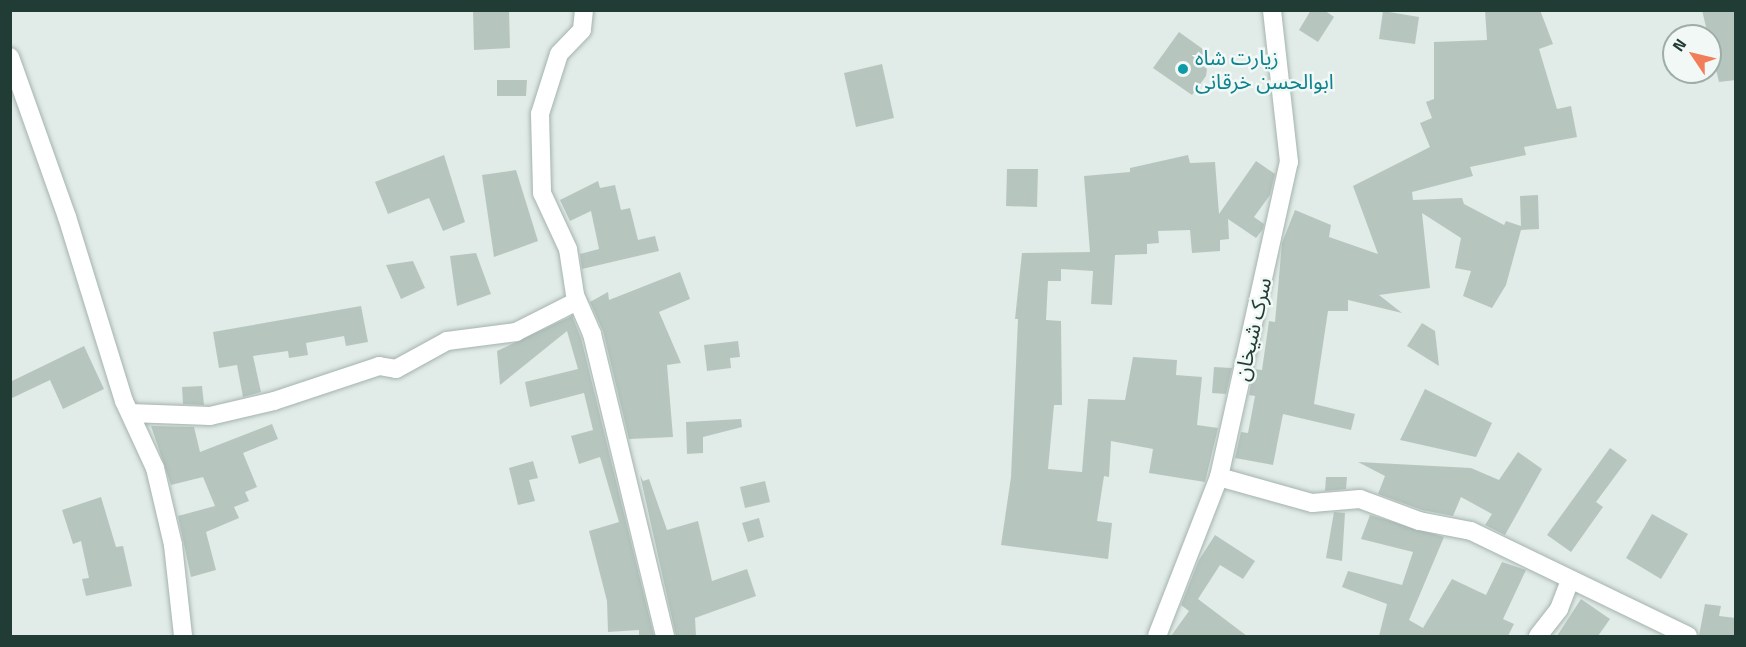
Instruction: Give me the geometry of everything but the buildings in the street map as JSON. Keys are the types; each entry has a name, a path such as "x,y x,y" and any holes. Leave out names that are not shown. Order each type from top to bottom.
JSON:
{"street":[{"path":"584,10 582,30 559,54 540,114 542,193 567,249 577,301 592,334 665,636"},
{"name":"سرک شیخان","path":"1157,636 1219,477 1289,162 1272,10"},
{"path":"10,57 68,217 98,324 129,412 155,468 173,545 183,636"},
{"path":"129,412 210,416 274,401 379,366 396,369 447,341 516,332 577,301"},
{"path":"1219,477 1312,503 1360,499 1419,521 1471,531 1570,581 1688,636"},
{"path":"1538,636 1558,609 1570,581"}],"place":[{"name":"زیارت شاه ابوالحسن خرقانی","path":"1183,69"}]}
